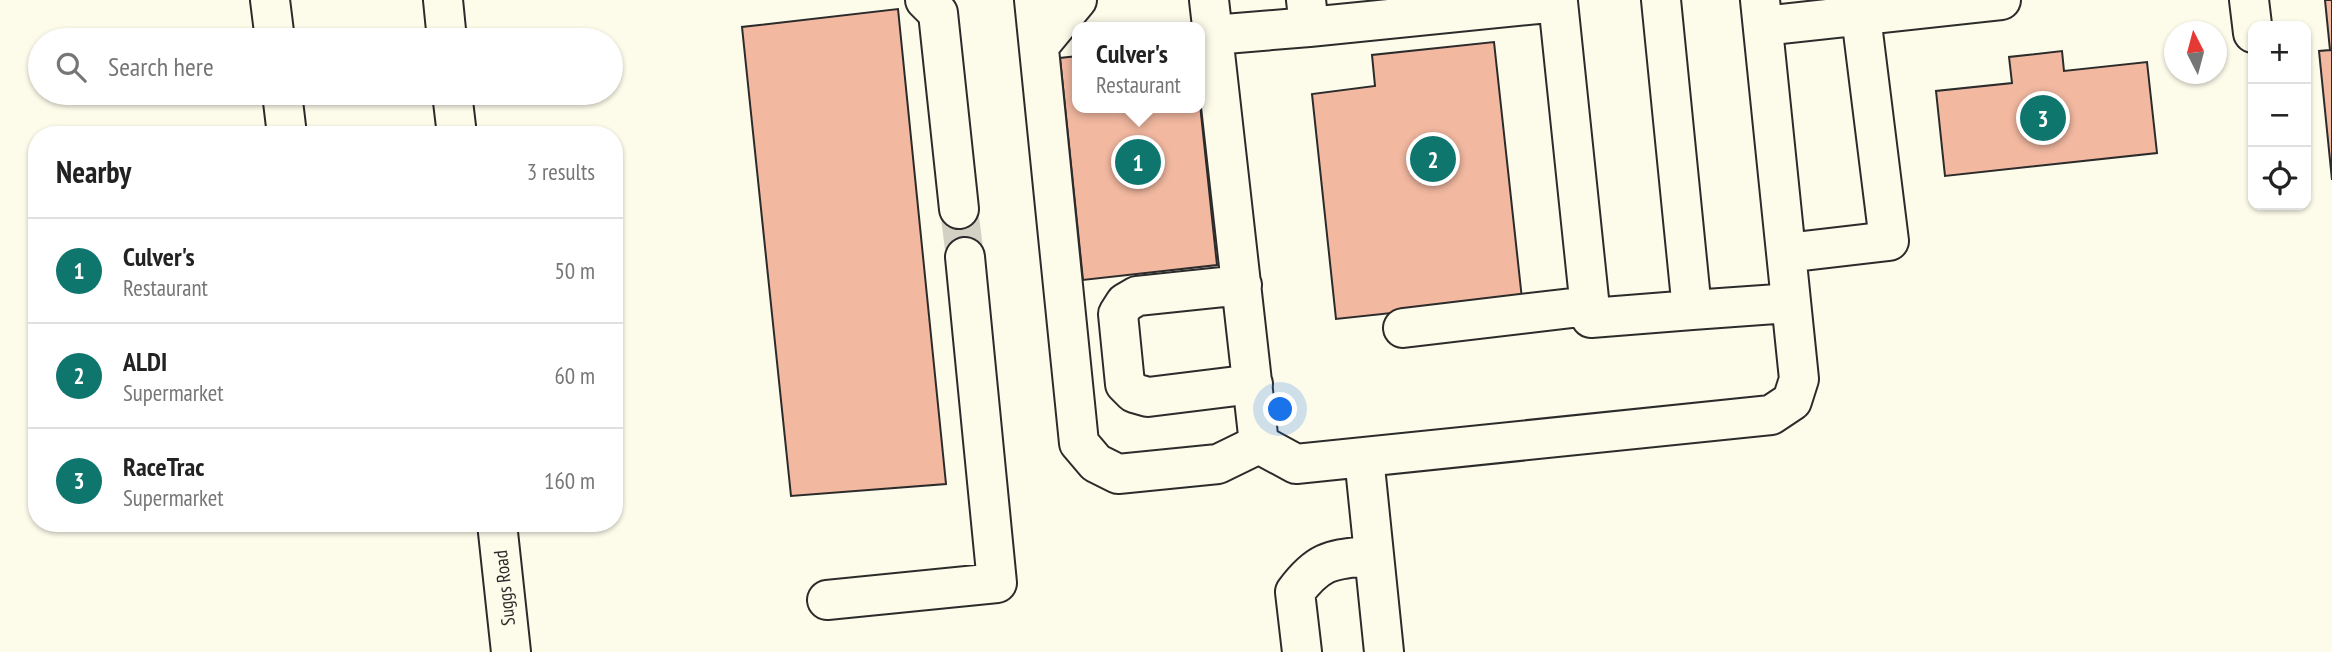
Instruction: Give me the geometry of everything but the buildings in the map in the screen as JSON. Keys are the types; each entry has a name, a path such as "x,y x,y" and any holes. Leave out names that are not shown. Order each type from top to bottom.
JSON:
{"street":[{"path":"270,0 274,28"},
{"path":"443,0 446,28"},
{"path":"926,0 938,13 959,209"},
{"path":"1034,0 1079,443 1096,463 1118,474 1217,464 1259,444"},
{"path":"1039,46 1077,0"},
{"path":"1661,0 1692,310"},
{"path":"1259,444 1296,464 1771,415 1792,401 1799,379 1761,13 2001,0"},
{"path":"2249,0 2252,21"},
{"path":"1259,444 1211,18 1568,1 1591,318 1791,303"},
{"path":"1786,253 1889,241 1861,8"},
{"path":"283,105 286,126"},
{"path":"453,105 456,126"},
{"path":"827,600 997,583 965,257"},
{"path":"1242,285 1137,296 1125,303 1118,314 1125,384 1134,393 1147,397 1253,384"},
{"path":"1403,328 1589,306"},
{"path":"1364,457 1384,652"},
{"name":"Suggs Road","path":"498,532 511,652"},
{"path":"1302,652 1296,592 1310,572 1333,560 1374,555"}],"tunnel":[{"path":"959,209 965,257"}],"place":[{"name":"RaceTrac","path":"2043,118"},
{"name":"ALDI","path":"1433,159"},
{"name":"Culver's","path":"1138,162"}]}
